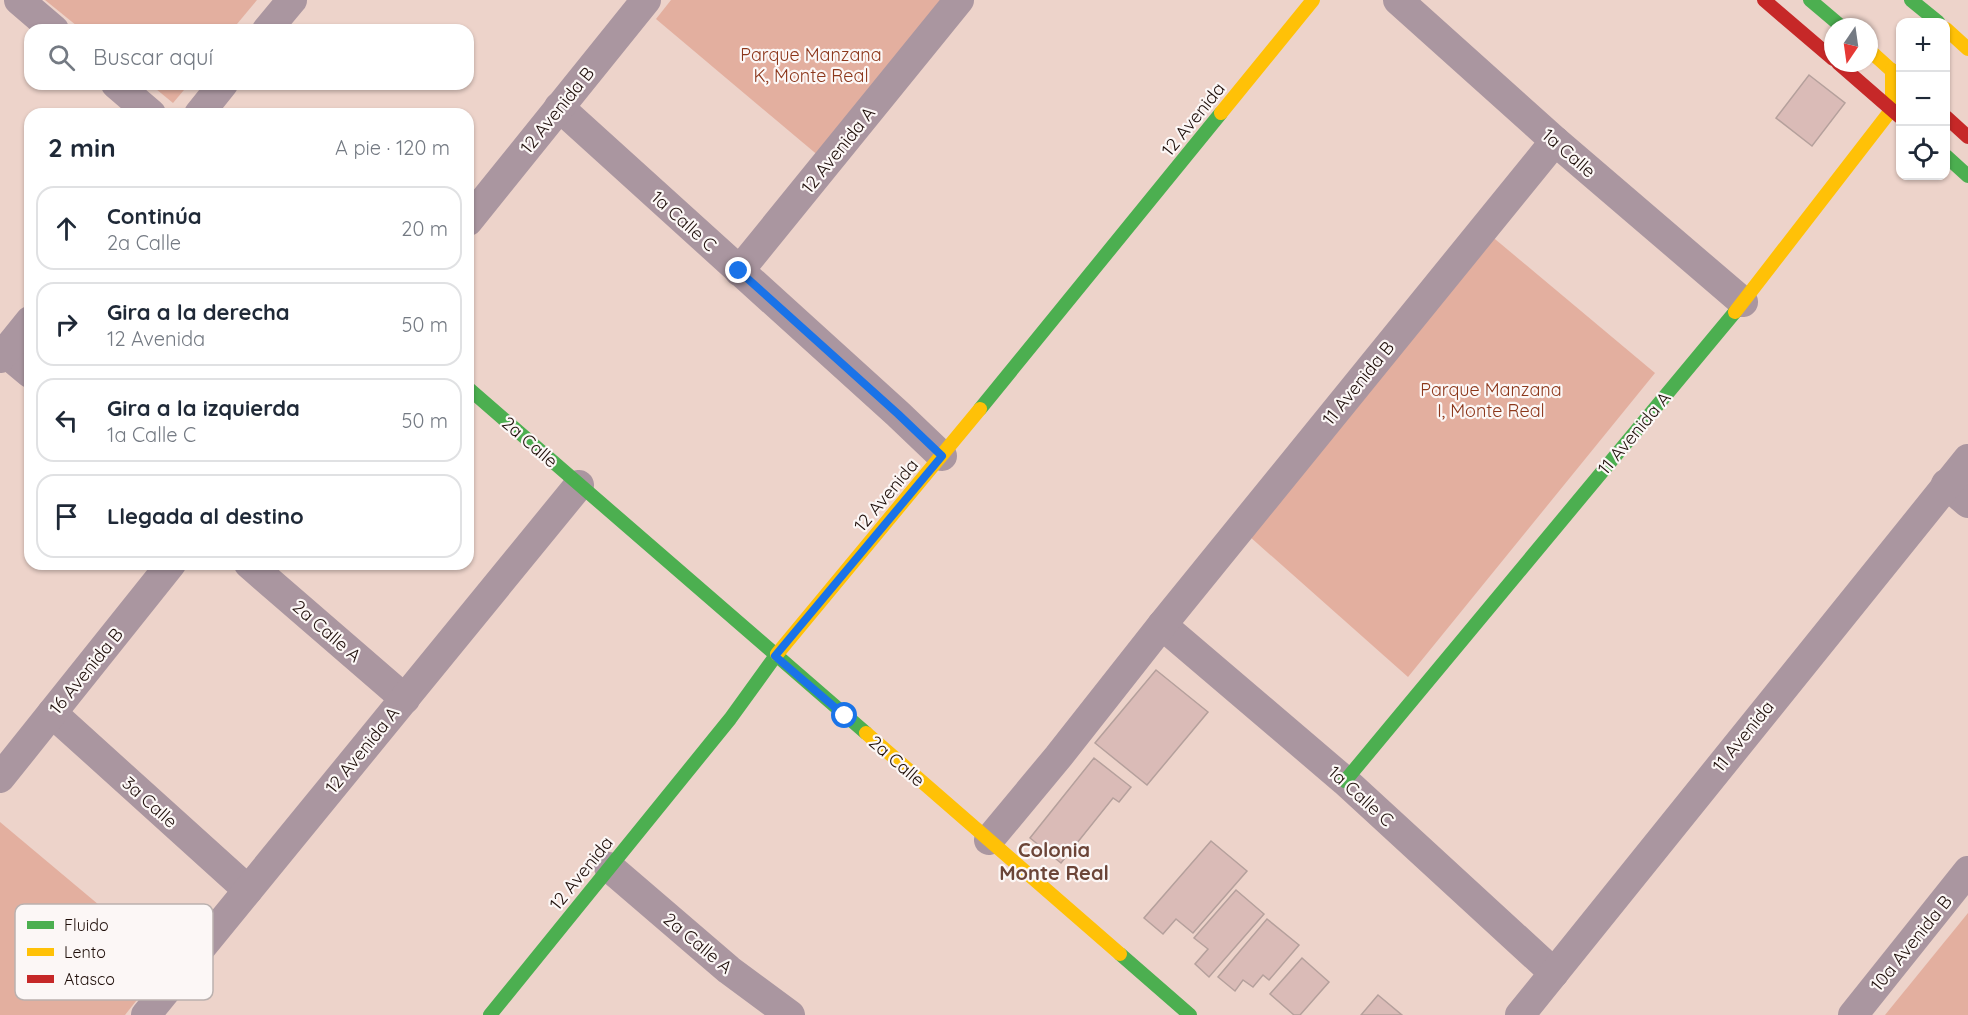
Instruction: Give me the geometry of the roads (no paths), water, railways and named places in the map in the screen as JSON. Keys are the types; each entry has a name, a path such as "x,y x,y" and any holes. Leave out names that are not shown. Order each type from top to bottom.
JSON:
{"street":[{"path":"19,0 47,24"},
{"path":"272,24 292,0"},
{"name":"12 Avenida B","path":"474,213 646,0"},
{"name":"12 Avenida A","path":"739,271 959,0"},
{"name":"12 Avenida","path":"490,1015 730,719 775,656 942,456 1313,0"},
{"name":"1a Calle","path":"1398,0 1555,141 1743,302"},
{"path":"1764,0 1824,51"},
{"path":"1810,0 1831,18"},
{"path":"1911,0 1933,18"},
{"path":"1950,33 1968,49"},
{"path":"1878,58 1896,74"},
{"path":"1848,72 1896,113"},
{"path":"123,90 144,108"},
{"path":"204,108 218,90"},
{"name":"1a Calle C","path":"559,107 942,456"},
{"name":"11 Avenida A","path":"1346,781 1743,302 1896,113"},
{"path":"1950,121 1968,137"},
{"name":"11 Avenida B","path":"989,840 1058,758 1162,625 1555,141"},
{"path":"1950,160 1968,176"},
{"path":"24,328 2,355 24,369"},
{"name":"2a Calle","path":"474,393 989,840 1174,1010"},
{"name":"11 Avenida","path":"1520,1015 1968,459"},
{"path":"1946,484 1968,503"},
{"name":"12 Avenida A","path":"213,933 579,485"},
{"name":"16 Avenida B","path":"0,778 166,570"},
{"name":"2a Calle A","path":"256,570 405,699"},
{"name":"1a Calle C","path":"1162,625 1346,781 1554,973"},
{"name":"3a Calle","path":"52,713 248,890"},
{"name":"2a Calle A","path":"609,867 729,970 790,1015"},
{"name":"10a Avenida B","path":"1853,1015 1968,871"},
{"name":"12 Avenida A","path":"146,1015 158,1000"}],"district":[{"name":"Colonia Monte Real","path":"1054,860"}],"park label":[{"name":"Parque Manzana K, Monte Real","path":"811,64"},
{"name":"Parque Manzana I, Monte Real","path":"1491,399"}]}
